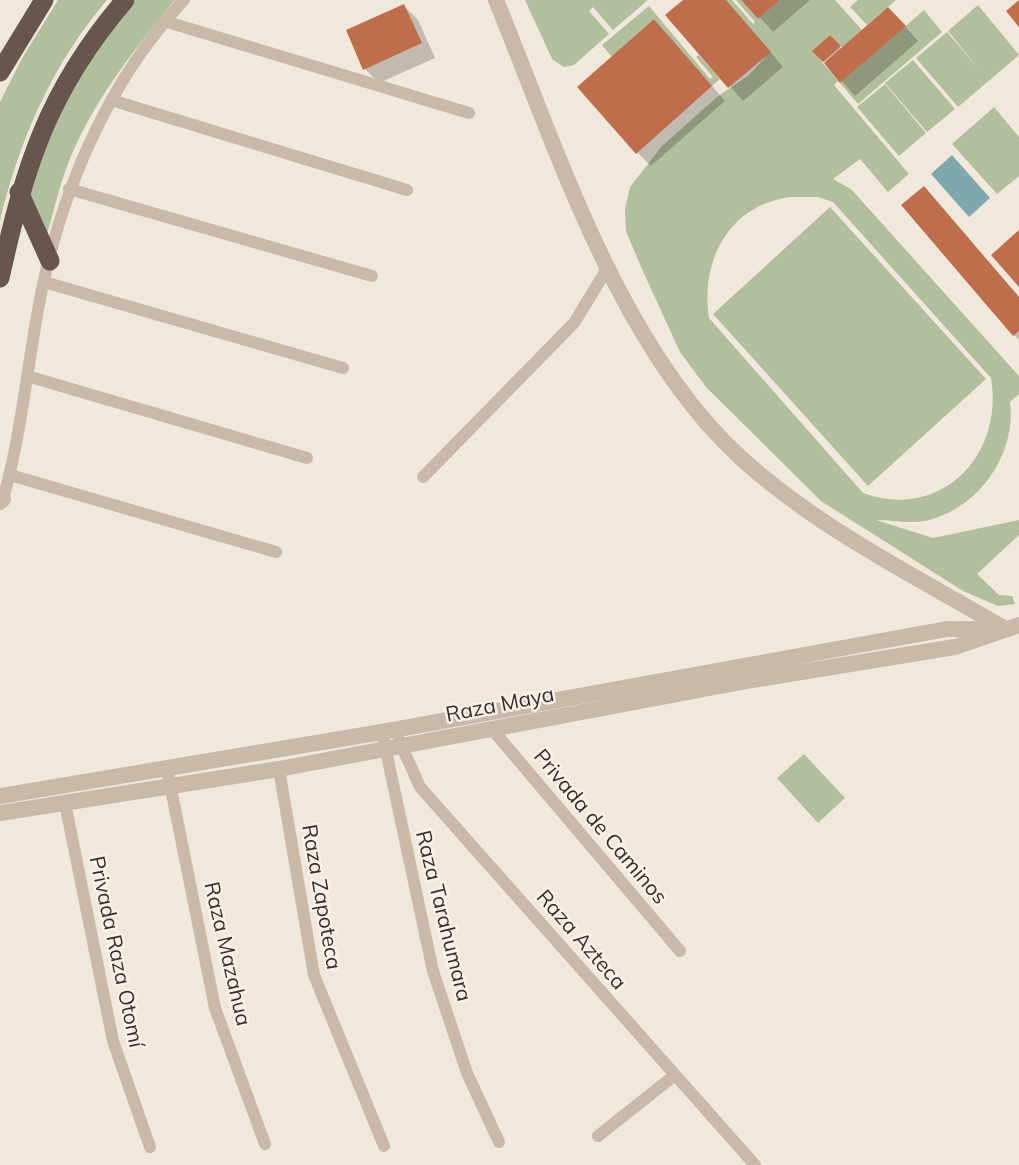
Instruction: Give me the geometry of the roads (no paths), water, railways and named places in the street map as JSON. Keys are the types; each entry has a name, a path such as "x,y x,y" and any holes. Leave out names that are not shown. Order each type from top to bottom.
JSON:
{"highway":[{"path":"0,72 44,0"},
{"path":"0,278 19,192 35,148 72,71 93,38 125,0"},
{"path":"19,192 50,261"}],"street":[{"path":"2,500 10,475 44,282 69,189 111,100 164,21 184,0"},
{"path":"496,0 607,269 659,359 697,410 740,457 788,496 839,532 1012,627"},
{"path":"164,21 469,113"},
{"path":"111,100 407,190"},
{"path":"69,189 372,276"},
{"path":"423,477 574,323 607,269"},
{"path":"44,282 343,368"},
{"path":"27,376 307,458"},
{"path":"10,475 276,552"},
{"name":"Raza Maya","path":"393,735 491,728 752,680 955,647 1012,627"},
{"name":"Raza Maya","path":"0,796 393,735 947,629 1012,627"},
{"name":"Privada de Caminos","path":"491,728 680,951"},
{"name":"Raza Maya","path":"0,813 384,750 393,735"},
{"name":"Raza Azteca","path":"393,735 420,787 755,1165"},
{"name":"Raza Tarahumara","path":"384,750 433,971 467,1073 499,1142"},
{"name":"Raza Mazahua","path":"167,769 215,1008 265,1144"},
{"name":"Raza Zapoteca","path":"279,769 314,975 384,1146"},
{"name":"Privada Raza Otomí","path":"65,803 113,1041 150,1147"},
{"path":"598,1136 675,1075"}],"water":[{"path":"952,155 990,198 969,217 931,174"}]}
